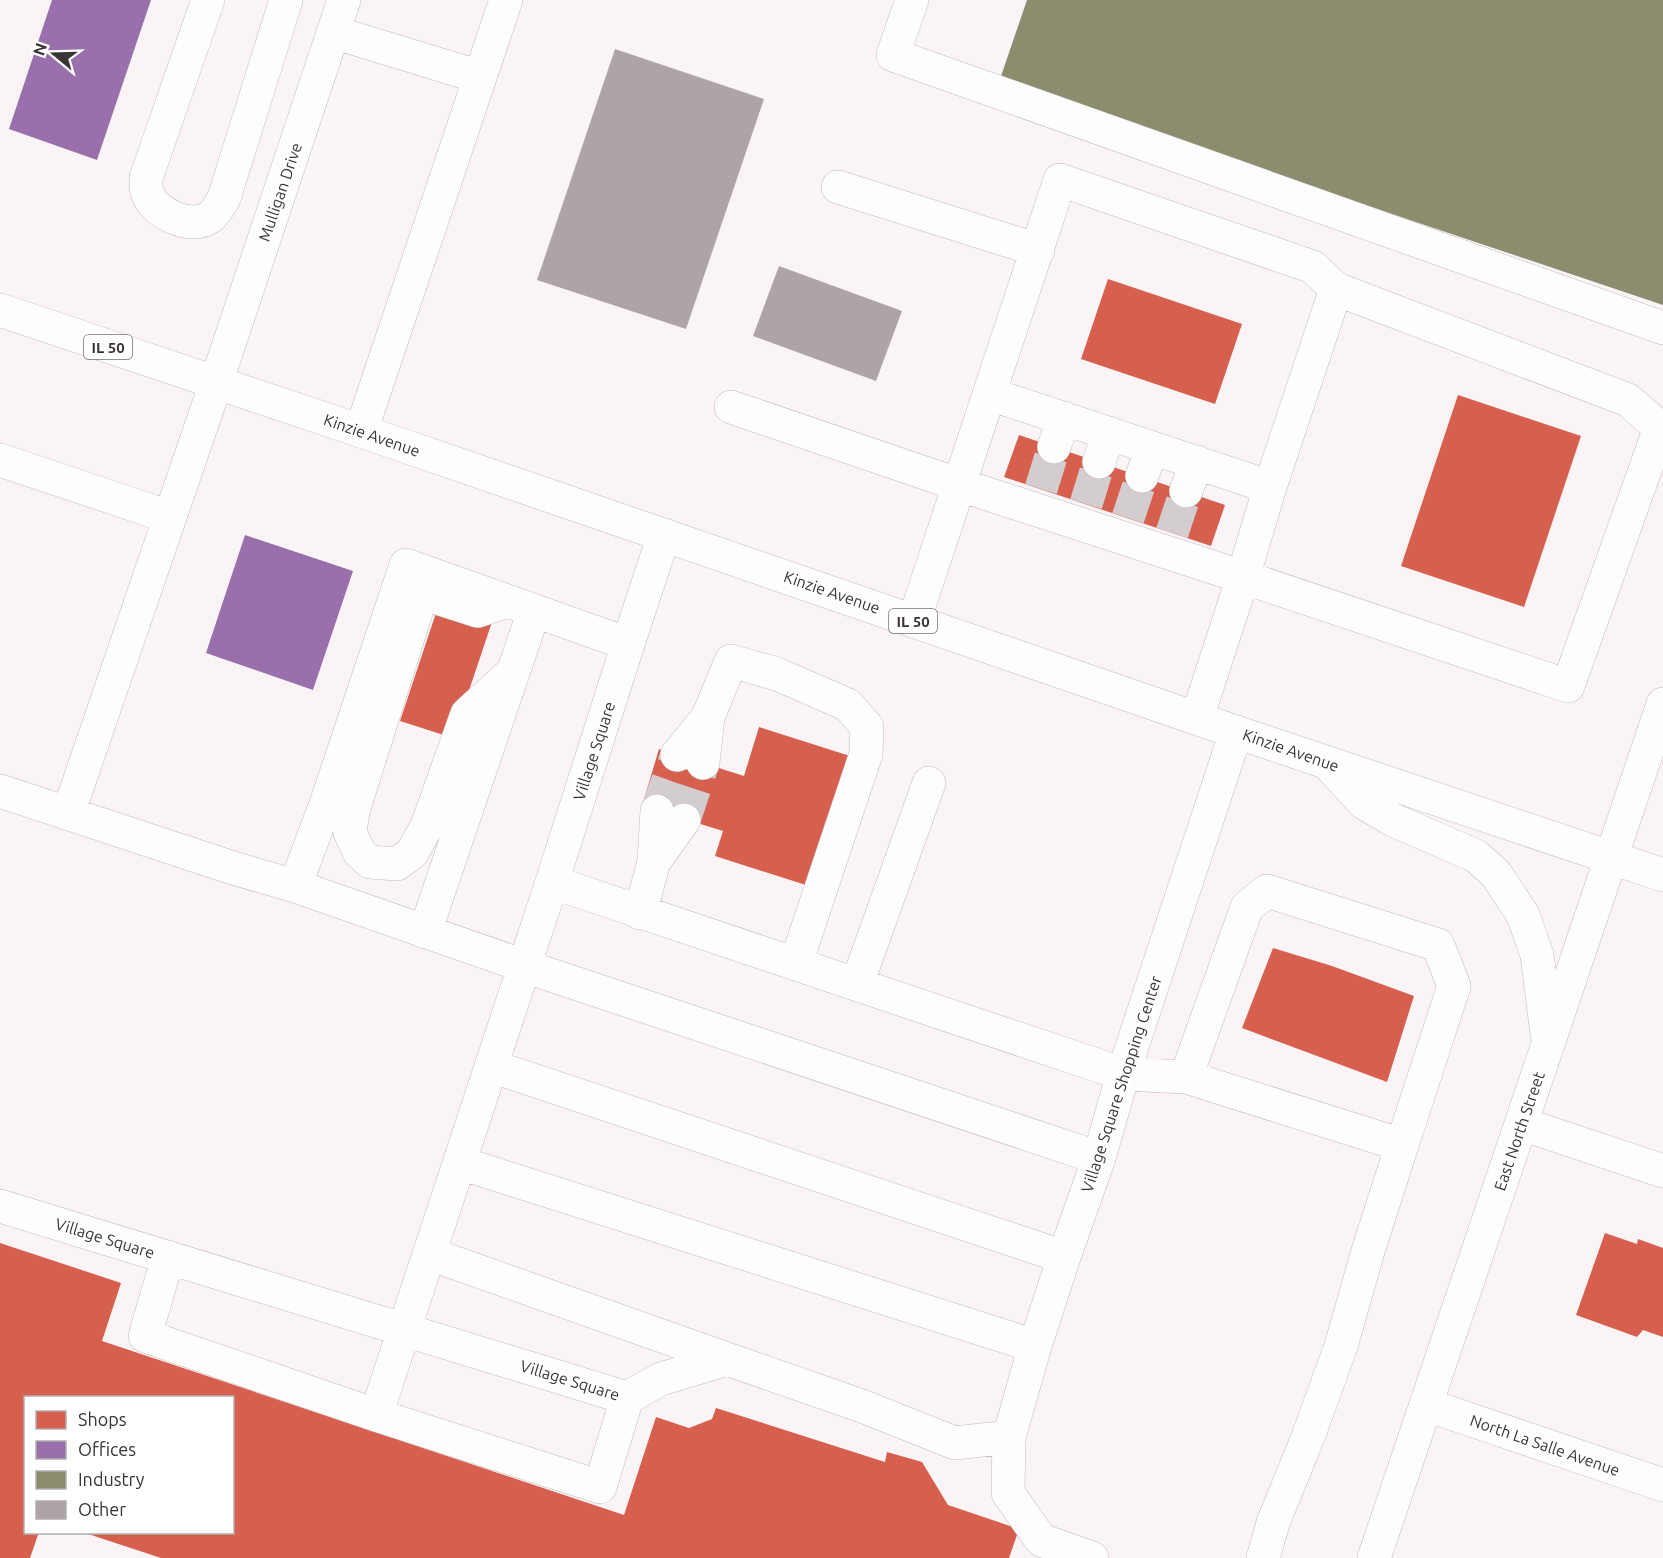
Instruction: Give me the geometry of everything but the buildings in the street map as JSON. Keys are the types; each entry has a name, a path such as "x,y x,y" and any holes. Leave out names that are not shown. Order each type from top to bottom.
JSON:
{"main road":[{"path":"208,0 146,178 147,194 161,211 181,220 198,223 212,217 224,198 286,0"},
{"name":"Mulligan Drive","path":"68,814 345,0"},
{"path":"361,431 506,0"},
{"path":"912,0 893,55 1663,328"},
{"path":"333,32 480,77"},
{"path":"731,407 960,485 1038,499 1169,543 1243,577 1568,686 1661,428 1628,400 1336,289 1313,267 1060,180 1038,250 960,485 914,621"},
{"path":"838,187 1038,250"},
{"path":"1197,718 1336,289"},
{"name":"Kinzie Avenue","path":"0,310 361,431 1236,732 1663,875"},
{"path":"990,394 1059,433 1104,448 1192,477 1270,487"},
{"path":"0,460 170,517"},
{"name":"Village Square","path":"375,1415 460,1163 664,535"},
{"path":"295,886 327,801 406,566 628,644"},
{"path":"513,672 467,714 427,826 412,853 397,864 370,862 359,852 350,832 353,811 422,593 478,611 521,606"},
{"path":"425,932 513,672 521,606"},
{"path":"690,759 730,661 777,674 848,705 867,727 866,754 795,963"},
{"name":"East North Street","path":"1374,1558 1663,704"},
{"name":"Village Square Shopping Center","path":"1009,1437 1035,1346 1099,1158 1123,1074 1236,732"},
{"path":"1326,762 1364,803 1393,820 1476,856 1496,874 1523,915 1537,955 1548,1044"},
{"path":"857,984 929,783"},
{"path":"0,791 233,868 295,886 524,966 1099,1158"},
{"path":"640,913 670,815"},
{"path":"552,882 1123,1074 1186,1077 1402,1145"},
{"path":"1186,1077 1246,906 1267,891 1438,945 1454,986 1368,1251 1341,1346 1308,1437 1273,1523 1263,1558"},
{"path":"491,1066 1064,1257"},
{"path":"1521,1124 1663,1171"},
{"path":"460,1163 1035,1346"},
{"name":"Village Square","path":"0,1206 627,1398 661,1379 727,1359"},
{"path":"430,1254 862,1406 955,1443 1009,1437 1008,1493 1038,1549 1092,1558"},
{"path":"168,1257 145,1336 375,1415 600,1487 627,1398"},
{"name":"North La Salle Avenue","path":"1426,1405 1663,1485"}],"tunnel":[{"path":"1041,489 1054,447"},
{"path":"1086,504 1099,462"},
{"path":"1128,518 1142,476"},
{"path":"1172,533 1186,491"},
{"path":"657,811 677,755"},
{"path":"684,820 703,763"}]}
